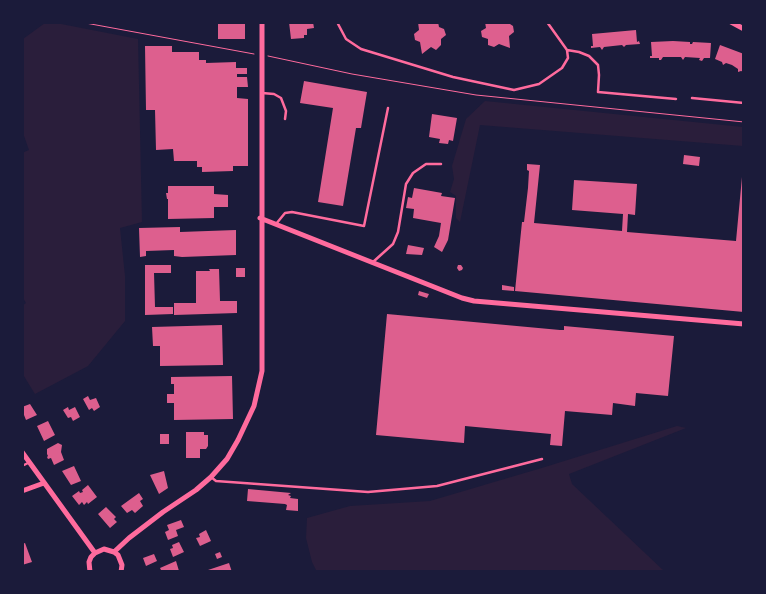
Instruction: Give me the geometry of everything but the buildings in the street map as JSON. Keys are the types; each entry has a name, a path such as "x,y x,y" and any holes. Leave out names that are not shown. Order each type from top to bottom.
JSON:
{"street":[{"path":"114,552 129,538 211,477 227,459 254,406 262,371 260,218 262,22"},
{"path":"731,22 744,29"},
{"path":"260,218 462,298 474,301 744,324"},
{"path":"22,452 95,553"},
{"path":"22,491 44,483"},
{"path":"90,572 89,562 95,553 104,549 114,552 121,560 123,571"}],"lane":[{"path":"337,22 338,28 346,39 361,49 453,77 514,90 540,84 562,68 568,58 567,50 547,22"},
{"path":"567,50 589,56 598,65 598,92 676,99"},
{"path":"262,92 274,94 281,98 286,112 285,118"},
{"path":"692,98 744,103"},
{"path":"276,224 280,217 292,212 364,226 388,108"},
{"path":"373,262 394,244 398,232 406,184 413,173 426,164 441,164"},
{"path":"211,477 216,481 368,492 437,486 542,458"},
{"path":"22,466 30,463"}],"path":[{"path":"80,22 262,55 352,74 476,95 744,122"}],"shaded area":[{"path":"45,23 56,23 138,39 142,222 120,228 125,276 125,321 88,366 35,394 22,373 22,306 26,303 22,296 22,153 29,150 23,133 23,39"},
{"path":"485,101 743,127 743,146 480,125 460,222 456,218 456,196 450,192 454,179 452,166 466,119"},
{"path":"677,426 686,428 569,474 572,484 664,571 317,572 312,562 306,538 307,518 350,506 430,501"}]}
